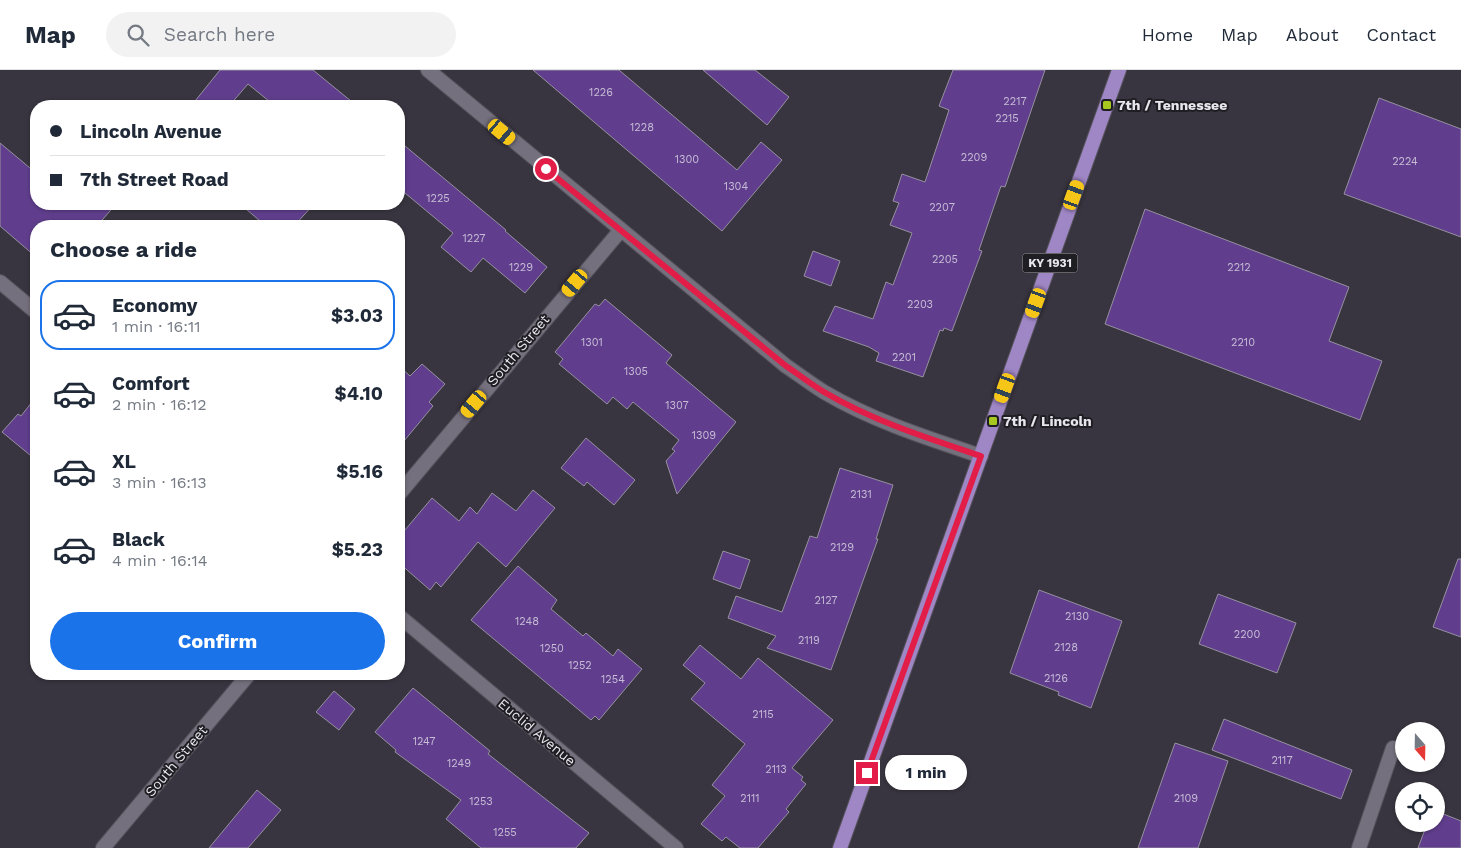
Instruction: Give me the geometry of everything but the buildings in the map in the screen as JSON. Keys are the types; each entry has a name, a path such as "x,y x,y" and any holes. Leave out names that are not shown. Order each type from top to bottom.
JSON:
{"main road":[{"name":"KY 1931","path":"840,848 1119,70"}],"street":[{"path":"428,70 620,231 786,366 824,392 883,421 926,438 981,456"},
{"name":"South Street","path":"405,487 620,231"},
{"path":"0,282 30,307"},
{"name":"Euclid Avenue","path":"405,621 676,848"},
{"name":"South Street","path":"103,848 244,680"},
{"path":"1359,848 1393,748"}],"place":[{"name":"7th / Tennessee","path":"1107,105"},
{"name":"7th / Lincoln","path":"993,421"}],"route":[{"path":"546,169 786,366 824,392 874,418 981,456 867,773"}]}
